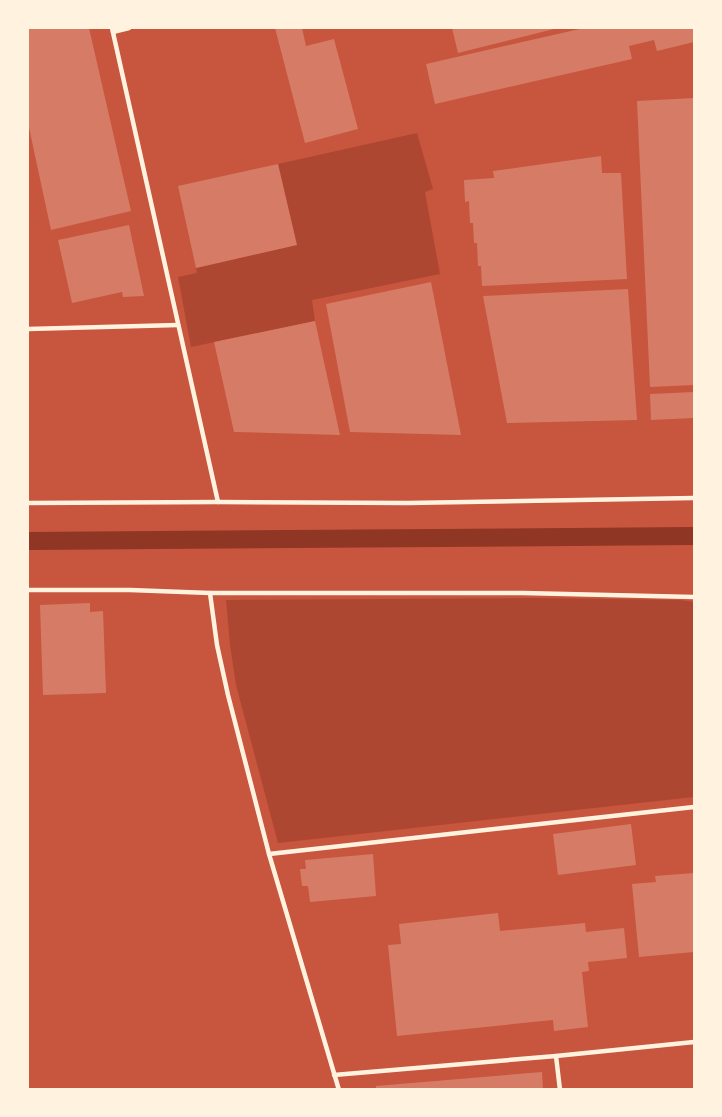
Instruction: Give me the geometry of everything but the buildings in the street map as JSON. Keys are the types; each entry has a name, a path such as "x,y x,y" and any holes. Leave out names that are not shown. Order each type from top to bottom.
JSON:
{"street":[{"path":"130,28 113,30 218,502"},
{"path":"28,329 178,325"},
{"path":"28,503 408,504 694,498"},
{"path":"28,590 130,590 210,593 523,593 694,597"},
{"path":"210,593 217,645 269,854 339,1090"},
{"path":"269,854 694,807"},
{"path":"334,1075 694,1042"},
{"path":"556,1056 560,1090"}],"shaded area":[{"path":"417,133 433,189 425,192 440,274 312,300 315,321 191,347 178,277 197,273 196,268 296,245 278,164"},
{"path":"536,598 680,600 694,602 694,797 278,843 236,685 226,600"}],"waterway":[{"path":"28,541 694,536"}]}
